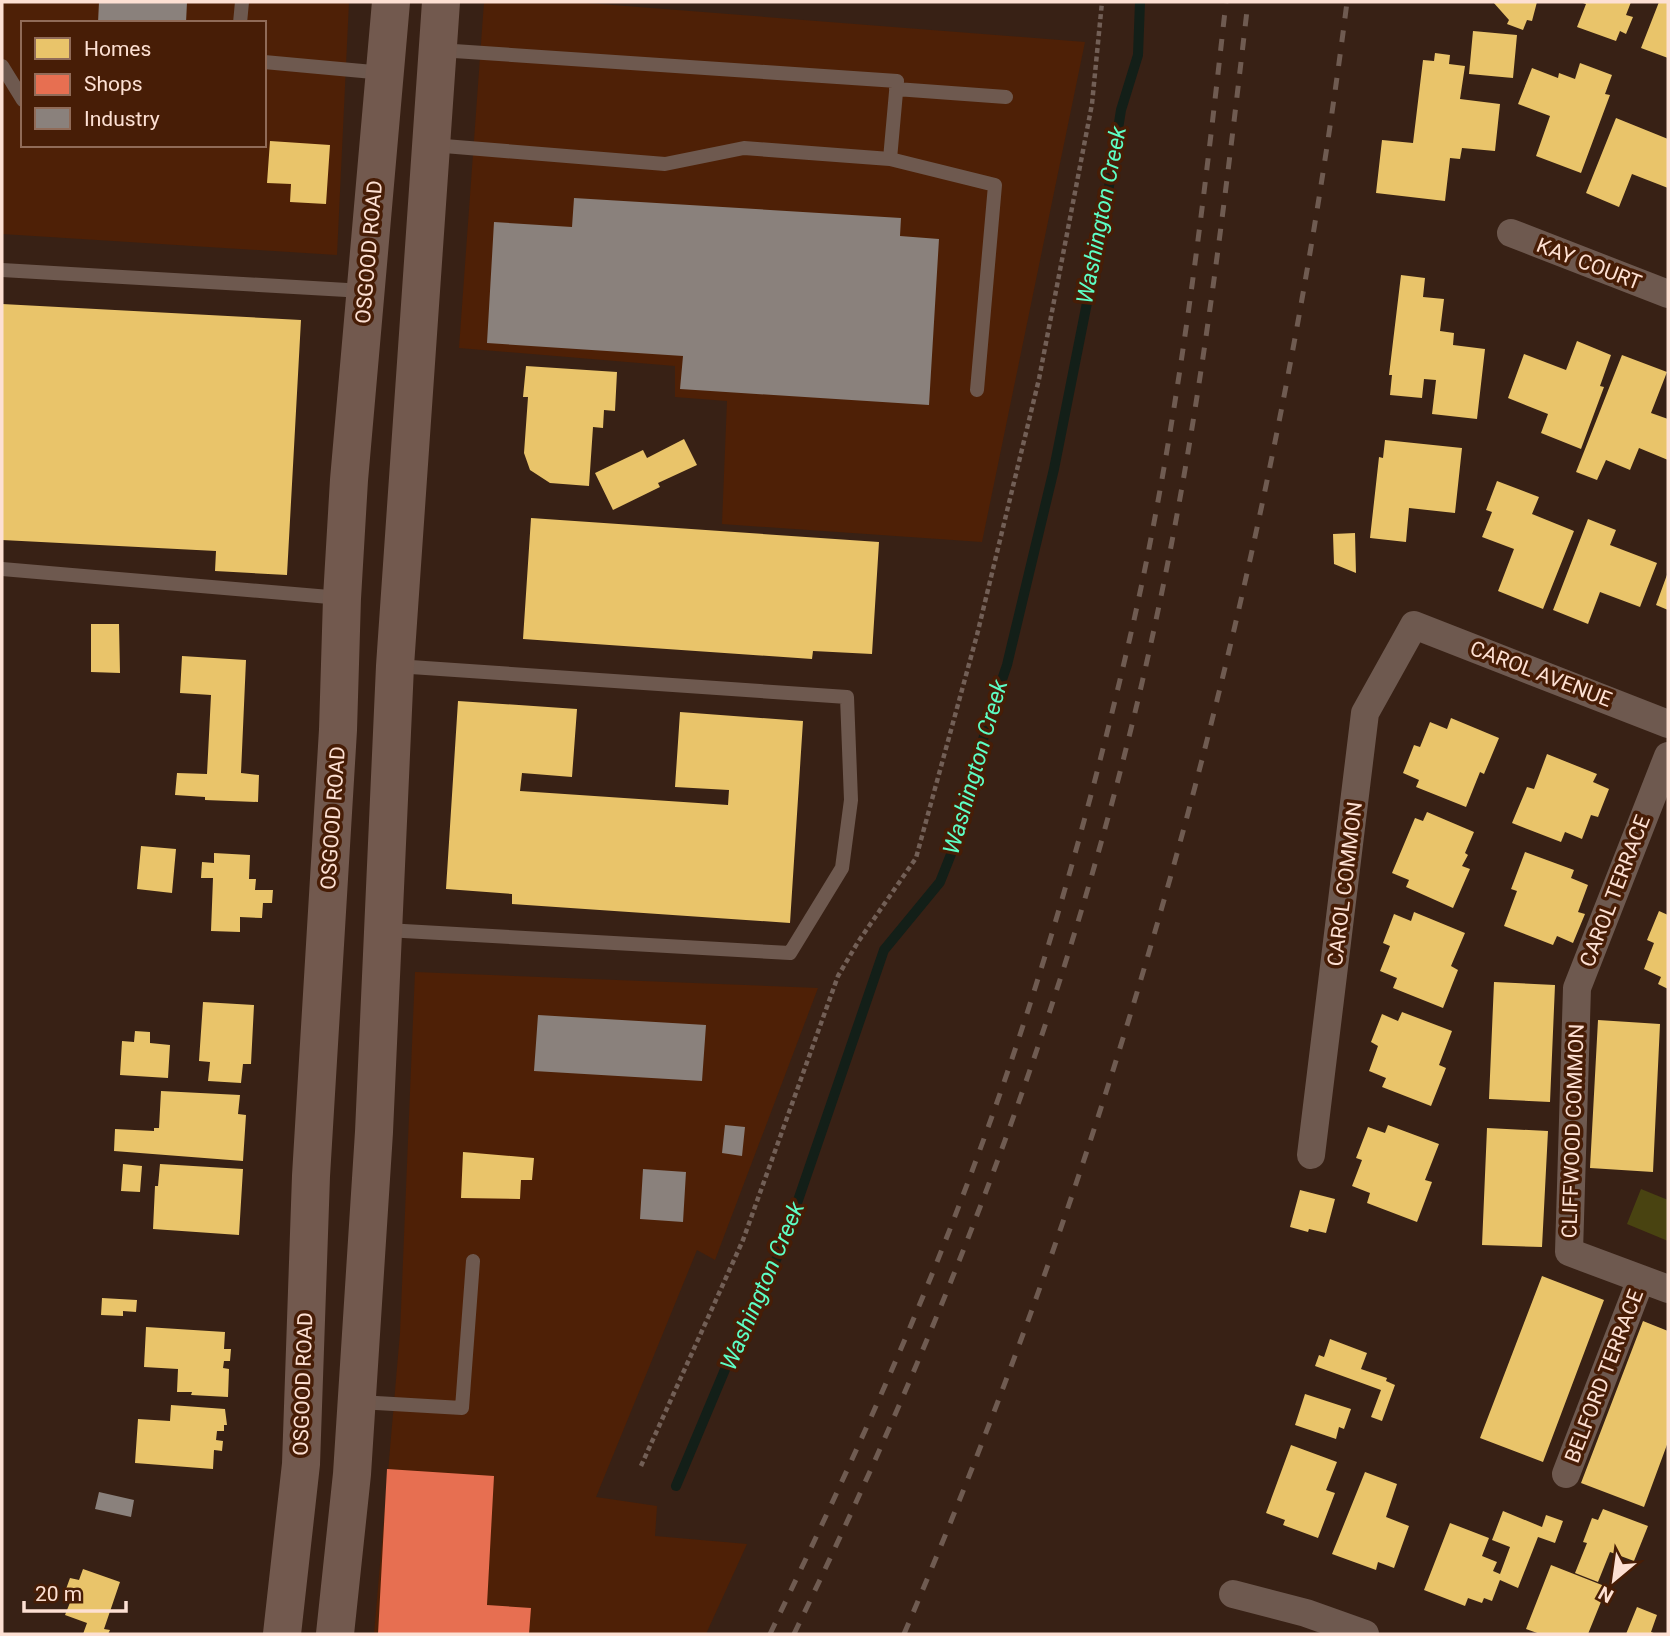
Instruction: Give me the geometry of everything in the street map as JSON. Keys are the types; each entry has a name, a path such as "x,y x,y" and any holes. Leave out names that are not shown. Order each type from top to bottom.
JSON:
{"main road":[{"name":"OSGOOD ROAD","path":"282,1634 301,1464 311,1177 338,730 349,480 391,2"},
{"path":"335,1634 352,1474 374,1132 395,666 438,49 437,3"}],"street":[{"name":"KAY COURT","path":"1511,233 1668,294"},
{"name":"CAROL AVENUE","path":"1414,625 1668,724"},
{"name":"CAROL COMMON","path":"1311,1155 1365,713 1414,625"},
{"name":"CAROL TERRACE","path":"1577,988 1668,756"},
{"name":"CLIFFWOOD COMMON","path":"1577,988 1569,1252 1668,1289"},
{"name":"BELFORD TERRACE","path":"1566,1474 1641,1279"},
{"path":"1233,1594 1306,1613 1365,1634"}],"lane":[{"path":"240,21 242,2"},
{"path":"438,49 897,81 890,159"},
{"path":"266,62 385,73"},
{"path":"2,66 21,97"},
{"path":"896,89 1006,97"},
{"path":"431,144 665,164 744,148 890,159 995,186 977,390"},
{"path":"2,270 365,291"},
{"path":"2,569 342,598"},
{"path":"384,930 790,953 842,868 851,800 847,697 395,666"},
{"path":"356,1402 462,1408 473,1261"}],"path":[{"path":"641,1466 743,1240 838,976 916,858 977,635 1039,379 1092,104 1102,2"}],"shaded area":[{"path":"2,2 349,2 337,255 2,234"},
{"path":"484,2 574,2 1085,42 982,542 722,524 727,401 675,397 675,366 459,348"},
{"path":"415,972 818,988 715,1260 697,1250 596,1497 657,1506 655,1536 747,1544 706,1634 374,1634 400,1333"},
{"path":"1641,1189 1668,1200 1668,1241 1627,1224"}],"building: Homes":[{"path":"1493,2 1537,2 1532,21 1527,20 1523,30 1507,24 1509,20"},
{"path":"1580,2 1631,2 1626,15 1633,17 1626,34 1620,31 1616,41 1577,27 1586,4"},
{"path":"1659,2 1668,2 1668,58 1641,48"},
{"path":"1473,31 1517,35 1513,78 1469,74"},
{"path":"1435,53 1450,55 1449,64 1465,66 1460,99 1500,104 1495,151 1462,148 1460,159 1450,158 1445,201 1376,193 1382,140 1413,143 1423,60 1434,61"},
{"path":"1580,63 1612,75 1605,94 1610,95 1581,173 1536,156 1550,116 1518,104 1532,68 1558,78 1559,73 1575,79"},
{"path":"1616,118 1668,139 1668,188 1632,174 1619,207 1586,193"},
{"path":"270,141 330,145 326,204 290,202 291,184 267,183"},
{"path":"1401,275 1425,278 1423,297 1444,299 1440,331 1454,333 1453,345 1485,349 1477,419 1432,414 1436,380 1424,379 1422,398 1390,395 1392,375 1389,375"},
{"path":"2,304 301,320 287,575 215,571 216,551 2,540"},
{"path":"1577,341 1611,355 1600,386 1604,387 1581,449 1541,433 1548,414 1508,398 1524,354 1566,370"},
{"path":"1622,355 1667,372 1651,413 1668,419 1668,460 1639,448 1630,470 1606,460 1597,480 1576,472"},
{"path":"526,366 617,372 615,411 604,410 603,428 593,427 589,486 550,483 530,470 524,453 528,397 523,397"},
{"path":"684,439 697,465 658,483 660,487 613,510 595,473 643,450 647,458"},
{"path":"1385,440 1462,448 1455,513 1409,508 1406,542 1370,538 1379,457 1383,458"},
{"path":"1497,481 1539,497 1532,514 1574,531 1543,609 1498,591 1514,549 1482,537 1492,512 1486,510"},
{"path":"531,518 879,542 872,654 813,651 812,659 523,639"},
{"path":"1588,519 1616,530 1610,545 1657,563 1640,607 1600,592 1588,624 1553,610"},
{"path":"1355,533 1356,573 1334,564 1333,534"},
{"path":"1668,572 1668,610 1656,605"},
{"path":"91,624 119,624 120,673 91,672"},
{"path":"182,656 246,660 241,773 259,775 258,802 205,800 205,797 175,795 177,773 207,774 211,695 180,693"},
{"path":"458,701 577,709 572,777 522,773 520,791 728,805 729,790 675,787 680,712 803,721 790,923 512,904 512,894 446,889"},
{"path":"1451,718 1499,738 1484,774 1480,772 1466,807 1416,787 1419,780 1403,773 1414,745 1420,747 1430,722 1447,729"},
{"path":"1547,754 1597,774 1593,782 1609,789 1598,817 1591,815 1582,839 1565,832 1561,842 1512,823 1527,787 1534,789"},
{"path":"1427,812 1474,832 1462,866 1470,869 1453,908 1406,887 1409,880 1392,873 1415,818 1423,821"},
{"path":"141,846 176,849 172,893 137,889"},
{"path":"1525,852 1574,870 1571,878 1588,885 1578,912 1585,914 1573,943 1557,936 1553,945 1504,926 1517,891 1511,889"},
{"path":"214,853 250,855 249,879 256,879 255,890 273,890 272,903 263,903 262,918 240,917 240,932 211,931 213,878 201,878 202,862 214,863"},
{"path":"1659,911 1668,915 1668,989 1658,984 1661,977 1644,969 1654,943 1647,940"},
{"path":"1414,912 1465,933 1451,966 1458,970 1443,1008 1393,988 1397,978 1380,971 1390,946 1383,943 1394,914 1411,921"},
{"path":"1494,982 1555,985 1550,1102 1489,1099"},
{"path":"203,1002 254,1005 251,1064 243,1064 241,1083 208,1081 210,1062 199,1061"},
{"path":"1402,1012 1452,1031 1439,1065 1446,1068 1431,1106 1382,1087 1386,1078 1369,1071 1378,1046 1371,1042 1382,1014 1398,1021"},
{"path":"1598,1020 1660,1024 1653,1172 1590,1168"},
{"path":"135,1031 150,1032 150,1043 170,1045 168,1078 120,1075 122,1041 134,1042"},
{"path":"161,1091 240,1095 238,1114 246,1115 243,1161 114,1151 115,1129 154,1131 154,1128 159,1128"},
{"path":"1388,1125 1439,1144 1425,1180 1432,1182 1417,1222 1367,1203 1370,1193 1352,1186 1362,1160 1356,1158 1368,1127 1385,1133"},
{"path":"1487,1128 1548,1131 1542,1247 1482,1245"},
{"path":"463,1152 534,1158 532,1180 521,1180 520,1199 461,1198"},
{"path":"123,1164 142,1166 140,1192 121,1191"},
{"path":"160,1164 243,1169 239,1235 153,1229 155,1186 158,1186"},
{"path":"1300,1190 1335,1199 1326,1233 1290,1227"},
{"path":"1542,1276 1604,1300 1543,1462 1480,1438"},
{"path":"102,1298 137,1300 136,1312 123,1311 123,1316 101,1315"},
{"path":"1643,1321 1668,1331 1668,1442 1644,1507 1581,1483"},
{"path":"146,1327 225,1332 224,1349 231,1349 230,1361 224,1361 223,1368 229,1369 228,1397 177,1392 178,1369 144,1367"},
{"path":"1330,1339 1367,1353 1361,1369 1387,1378 1386,1381 1395,1385 1382,1421 1371,1417 1381,1390 1315,1366 1319,1355 1324,1357"},
{"path":"1305,1394 1351,1409 1344,1429 1339,1427 1336,1439 1295,1425"},
{"path":"171,1405 225,1409 227,1425 224,1425 224,1431 217,1431 216,1440 223,1441 222,1451 214,1450 213,1469 135,1463 138,1419 170,1421"},
{"path":"1291,1445 1337,1462 1326,1490 1335,1493 1318,1538 1283,1525 1285,1520 1266,1513"},
{"path":"1365,1472 1397,1484 1386,1517 1409,1526 1394,1568 1378,1562 1376,1570 1332,1554"},
{"path":"1603,1509 1648,1526 1634,1561 1610,1552 1598,1582 1575,1573 1587,1543 1583,1542 1592,1518 1598,1520"},
{"path":"1503,1511 1542,1527 1546,1515 1563,1521 1555,1543 1538,1537 1518,1588 1500,1580 1492,1601 1484,1598 1482,1603 1468,1598 1465,1606 1424,1590 1450,1523 1489,1538 1482,1556 1497,1562 1493,1571 1500,1574 1510,1547 1492,1540"},
{"path":"1551,1565 1607,1587 1588,1634 1540,1634 1526,1629"},
{"path":"83,1569 120,1582 104,1629 110,1630 108,1634 83,1634 87,1623 65,1615 73,1595 72,1591 66,1589 70,1578 79,1580"},
{"path":"1637,1607 1657,1615 1651,1632 1656,1634 1626,1634"}],"building: Shops":[{"path":"387,1469 494,1476 487,1605 531,1608 529,1634 378,1634"}],"building: Industry":[{"path":"99,2 187,2 186,21 98,21"},
{"path":"574,198 901,218 900,236 939,239 929,405 680,389 683,356 487,343 494,222 572,227"},
{"path":"538,1015 706,1025 702,1081 534,1071"},
{"path":"725,1125 745,1127 742,1156 722,1153"},
{"path":"643,1169 686,1172 683,1222 640,1219"},
{"path":"99,1492 134,1500 131,1517 95,1509"}],"waterway":[{"name":"Washington Creek","path":"676,1486 729,1360 782,1247 884,950 940,882 965,819 986,727 1007,665 1054,469 1105,212 1121,110 1138,55 1140,2"}],"railway":[{"path":"770,1634 878,1401 952,1223 1022,1029 1064,894 1101,758 1134,620 1164,467 1199,235 1226,2"},
{"path":"794,1634 907,1388 958,1264 1006,1138 1090,883 1156,620 1186,466 1220,235 1248,2"},
{"path":"904,1634 984,1437 1057,1238 1123,1037 1182,833 1234,628 1279,421 1317,212 1347,2"}]}
